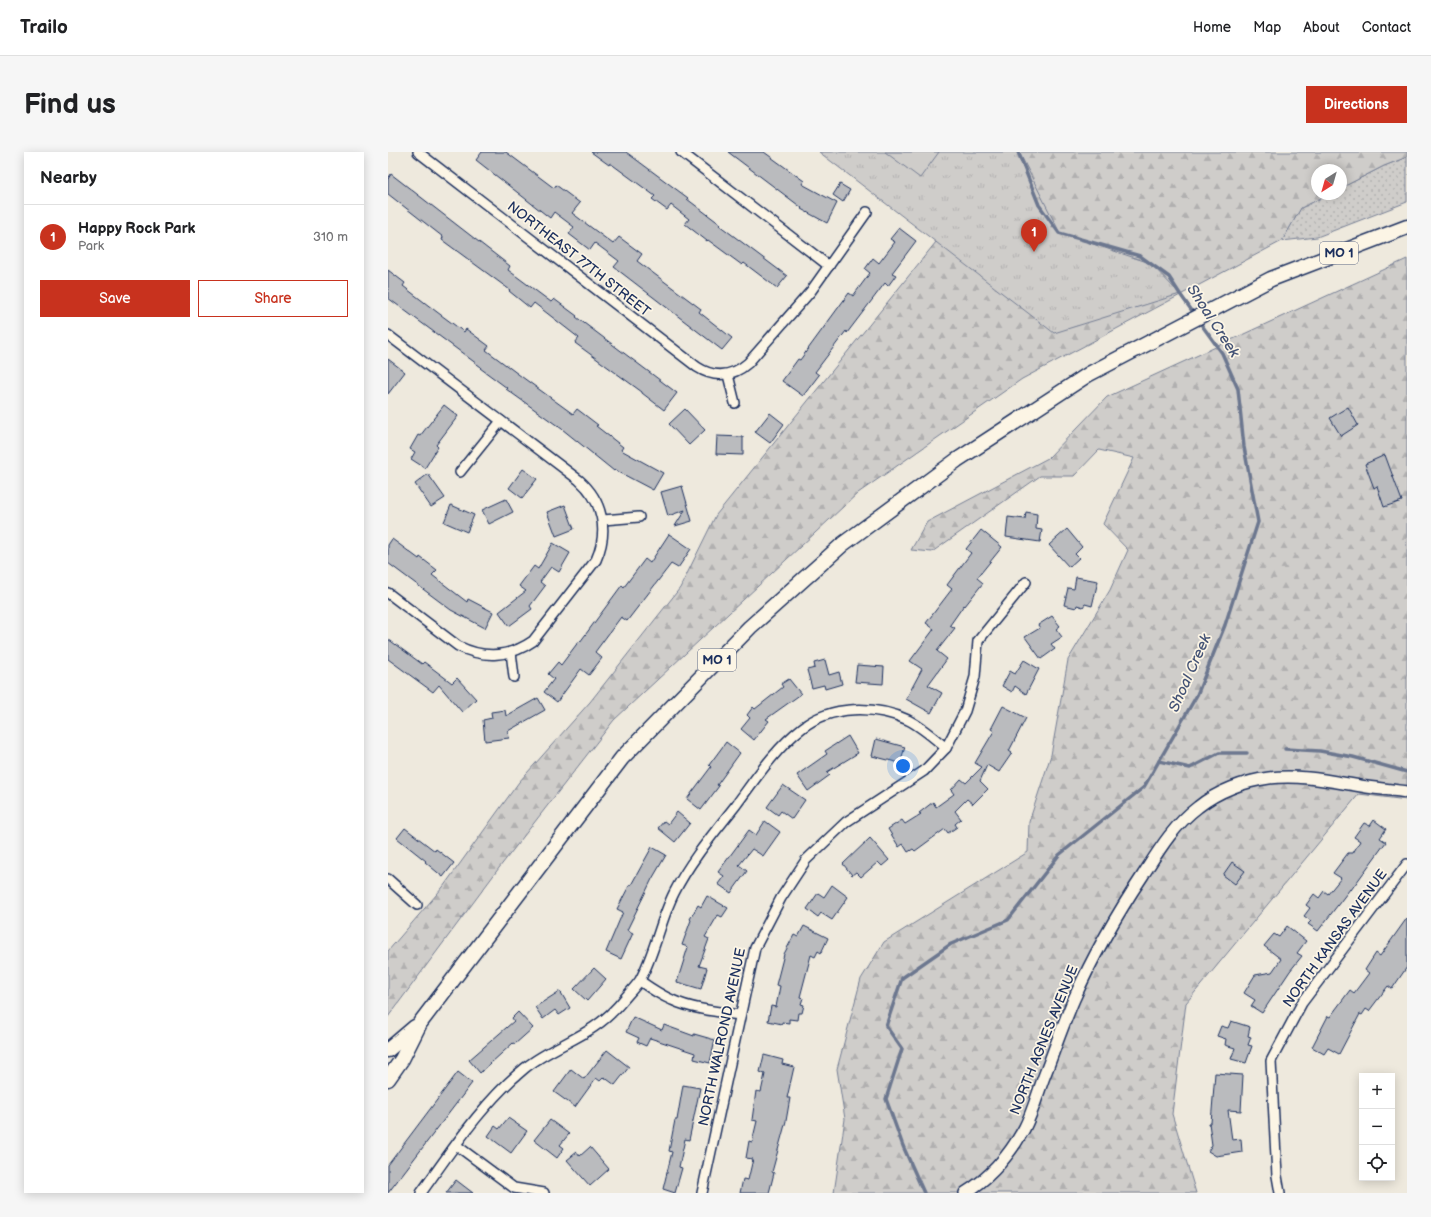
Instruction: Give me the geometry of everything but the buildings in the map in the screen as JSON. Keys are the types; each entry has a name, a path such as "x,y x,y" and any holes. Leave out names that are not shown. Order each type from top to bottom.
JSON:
{"main road":[{"name":"MO 1","path":"388,1079 402,1059 420,1023 622,758 750,627 843,544 957,460 1089,374 1271,279 1407,227"},
{"name":"MO 1","path":"388,1050 420,1023"}],"street":[{"name":"NORTHEAST 77TH STREET","path":"418,152 697,367 711,374 728,375"},
{"path":"681,152 829,266"},
{"path":"734,404 728,375 742,369 748,363 811,291 867,212"},
{"path":"388,335 585,485 595,498 603,520 604,528 602,544 596,560 533,641 520,649 511,652 497,655 481,654 458,646 388,593"},
{"path":"460,472 501,421"},
{"path":"603,520 639,517"},
{"name":"NORTH WALROND AVENUE","path":"702,1193 755,948 781,898 806,860 846,822 924,771 946,748 966,711 975,677 978,641 1026,582"},
{"path":"511,652 514,677"},
{"path":"420,1193 491,1100 509,1081 546,1053 594,1027 620,1004 640,981 652,952 664,914 688,868 770,760 803,727 818,719 838,712 856,709 877,710 908,720 929,733 946,748"},
{"name":"NORTH AGNES AVENUE","path":"968,1191 1001,1162 1024,1128 1074,999 1114,921 1161,846 1174,829 1199,805 1232,788 1251,782 1283,776 1314,778 1367,788 1407,792"},
{"name":"NORTH KANSAS AVENUE","path":"1280,1193 1271,1061 1302,1003 1407,864"},
{"path":"388,879 417,905"},
{"path":"640,981 654,991 673,1001 740,1015"},
{"path":"456,1145 514,1188 544,1193"}],"green space":[{"path":"819,152 1019,152 1060,233 1150,263 1180,294 1054,333"},
{"path":"885,152 939,152 920,178"},
{"path":"974,152 1407,152 1407,157 1384,166 1347,185 1347,164 1311,164 1311,200 1317,200 1301,208 1282,241 1022,379 858,493 614,720 499,868 388,1017 388,951 443,887 519,782 590,702 680,588 716,515 936,242 977,201"},
{"path":"1407,157 1407,202 1317,237 1282,241 1301,208 1317,200 1347,200 1347,185 1384,166"},
{"path":"1407,259 1407,800 1359,794 1186,1003 1172,1114 1196,1193 834,1193 845,1119 837,1069 861,979 884,942 1028,852 1029,822 1051,755 1068,660 1110,590 1128,550 1103,524 1134,458 1099,450 1074,476 1040,476 932,552 911,550 927,522 1048,458 1107,397"}],"waterway":[{"name":"Shoal Creek","path":"1018,152 1039,205 1059,233 1140,256 1169,277 1195,315"},
{"name":"Shoal Creek","path":"924,1193 903,1146 886,1099 902,1049 886,1026 902,978 951,944 1008,920 1059,855 1144,787 1197,695 1225,625 1258,522 1244,447 1238,389 1222,353 1198,320"},
{"path":"1285,749 1320,751 1353,757 1407,772"},
{"path":"1159,761 1190,768 1219,753 1247,753"}],"place":[{"name":"Happy Rock Park","path":"1034,252"}]}
